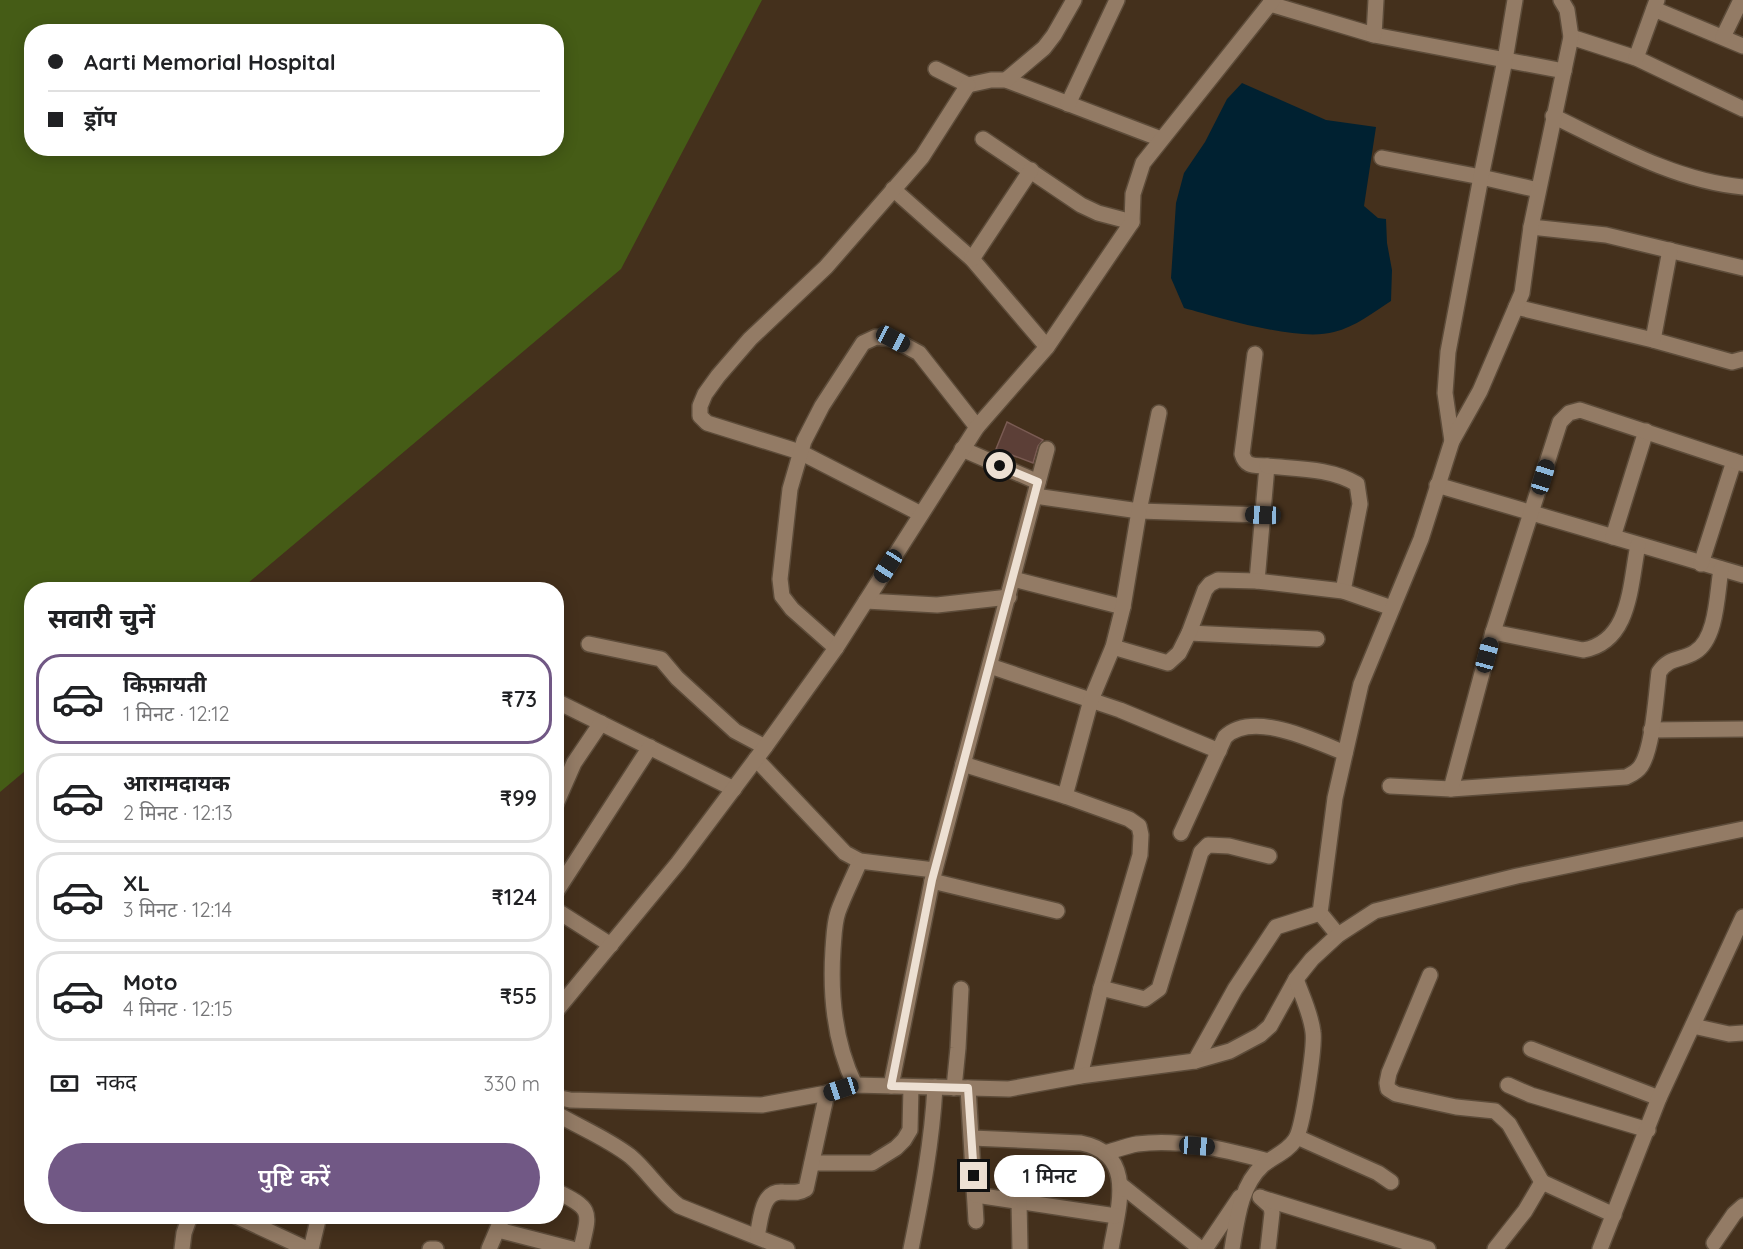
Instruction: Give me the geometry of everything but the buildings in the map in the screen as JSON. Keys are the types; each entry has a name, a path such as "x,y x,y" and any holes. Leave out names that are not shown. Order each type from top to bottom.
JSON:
{"street":[{"path":"1006,80 1044,48 1074,0"},
{"path":"1068,104 1117,0"},
{"path":"1374,35 1376,0"},
{"path":"1452,441 1445,393 1445,376 1480,177 1506,60 1515,0"},
{"path":"1723,37 1741,0"},
{"path":"564,1001 678,863 836,648 977,427 1047,347 1132,222 1133,194 1143,163 1272,2 1374,35 1564,71"},
{"path":"1338,935 1320,913 1335,798 1361,684 1421,539 1452,441 1480,391 1522,293 1538,190 1572,37 1566,3"},
{"path":"1636,58 1656,4 1743,46"},
{"path":"1572,37 1636,58 1743,109"},
{"path":"936,69 968,86"},
{"path":"921,514 800,452 707,423 700,416 700,406 705,394 750,339 826,267 922,157 968,86 991,80 1006,80 1161,139"},
{"path":"1553,116 1668,168 1720,184 1743,187"},
{"path":"983,139 1081,205 1098,213 1132,222"},
{"path":"1382,158 1538,190"},
{"path":"972,258 1031,170"},
{"path":"893,189 972,258 1047,347"},
{"path":"1531,227 1606,235 1743,268"},
{"path":"1653,340 1670,250"},
{"path":"1516,307 1653,340 1732,362 1743,359"},
{"path":"836,648 792,609 782,596 780,579 790,489 800,452 822,406 863,343 876,337 893,339 919,353 977,427"},
{"path":"1255,354 1242,454 1244,461 1249,465 1338,474 1357,484 1360,492 1360,504 1343,591"},
{"path":"1451,789 1492,632 1560,422 1569,413 1580,410 1739,462 1701,564"},
{"path":"1065,796 1091,700 1113,647 1123,607 1139,511 1160,413"},
{"path":"1613,537 1646,431"},
{"path":"962,449 1037,489 1139,511 1263,515"},
{"path":"891,1086 933,875 1047,449"},
{"path":"1257,581 1267,466"},
{"path":"1437,485 1743,575"},
{"path":"1492,632 1583,650 1597,648 1618,630 1624,617 1638,545"},
{"path":"1390,786 1451,789 1626,777 1635,772 1642,764 1648,750 1659,672 1665,663 1695,652 1710,636 1721,569"},
{"path":"1014,579 1123,607"},
{"path":"1113,647 1168,663 1179,653 1205,590 1218,580 1257,581 1343,591 1392,608"},
{"path":"866,601 937,605 1008,597"},
{"path":"1189,633 1317,639"},
{"path":"589,644 660,658 677,678 760,753 834,843 845,853 860,861 933,875 1057,911"},
{"path":"990,666 1120,710 1219,751"},
{"path":"564,705 734,789"},
{"path":"564,786 574,763 601,723"},
{"path":"1181,833 1225,737 1232,730 1249,726 1287,731 1345,753"},
{"path":"1651,730 1743,729"},
{"path":"564,880 650,747"},
{"path":"963,765 1065,796 1129,819 1138,826 1141,835 1140,855 1101,988 1080,1076"},
{"path":"564,1099 762,1105 827,1093 855,1084 1009,1089 1080,1076 1195,1061 1230,1051 1249,1043 1260,1035 1270,1026 1296,980 1312,959 1338,935 1375,911 1517,876 1743,829"},
{"path":"1101,988 1145,999 1159,989 1201,852 1208,845 1229,846 1269,856"},
{"path":"855,1084 843,1056 832,1002 831,981 836,921 860,861"},
{"path":"1195,1061 1235,989 1276,927 1320,913"},
{"path":"564,915 611,945"},
{"path":"1600,1249 1659,1098 1743,917"},
{"path":"1431,975 1389,1073 1388,1089 1396,1094 1456,1107 1494,1111 1509,1124 1542,1182 1614,1215"},
{"path":"1121,1185 1195,1247 1245,1189 1253,1176 1268,1161 1284,1152 1298,1137 1313,1048 1313,1032 1296,980"},
{"path":"961,989 958,1048 961,1088 972,1138 976,1221"},
{"path":"1693,1026 1729,1034 1743,1033"},
{"path":"1531,1049 1659,1098"},
{"path":"1508,1085 1531,1095 1648,1130"},
{"path":"812,1162 872,1163 896,1148 910,1130 911,1087"},
{"path":"911,1249 926,1175 935,1087"},
{"path":"760,1242 766,1199 770,1193 775,1191 800,1193 806,1189 827,1093"},
{"path":"564,1112 606,1101"},
{"path":"564,1118 619,1148 669,1199 679,1206 760,1242 787,1249"},
{"path":"1298,1137 1378,1173 1391,1182"},
{"path":"972,1138 1081,1143 1096,1146 1105,1152 1119,1173 1121,1185 1111,1249"},
{"path":"1105,1152 1137,1144 1175,1144 1211,1147 1268,1161"},
{"path":"1495,1249 1525,1211 1542,1182"},
{"path":"1245,1189 1262,1198 1428,1249"},
{"path":"1232,1249 1245,1189"},
{"path":"564,1195 580,1203 588,1217 581,1249"},
{"path":"976,1195 1116,1216"},
{"path":"1262,1198 1271,1207 1272,1213 1268,1249"},
{"path":"1019,1202 1020,1249"},
{"path":"1714,1242 1734,1214 1743,1206"},
{"path":"182,1249 187,1224"},
{"path":"261,1224 309,1249 317,1224"},
{"path":"496,1237 572,1249"},
{"path":"429,1249 436,1249"}],"green space":[{"path":"0,0 762,0 621,269 249,582 24,582 24,772 0,792"}],"water":[{"path":"1242,83 1326,120 1376,127 1364,206 1378,218 1386,219 1387,243 1392,270 1391,301 1349,327 1334,332 1301,334 1259,328 1184,308 1171,278 1176,203 1184,173 1205,142 1227,99"}],"route":[{"path":"974,1176 968,1088 891,1086 932,880 1038,482 1000,466"}]}
